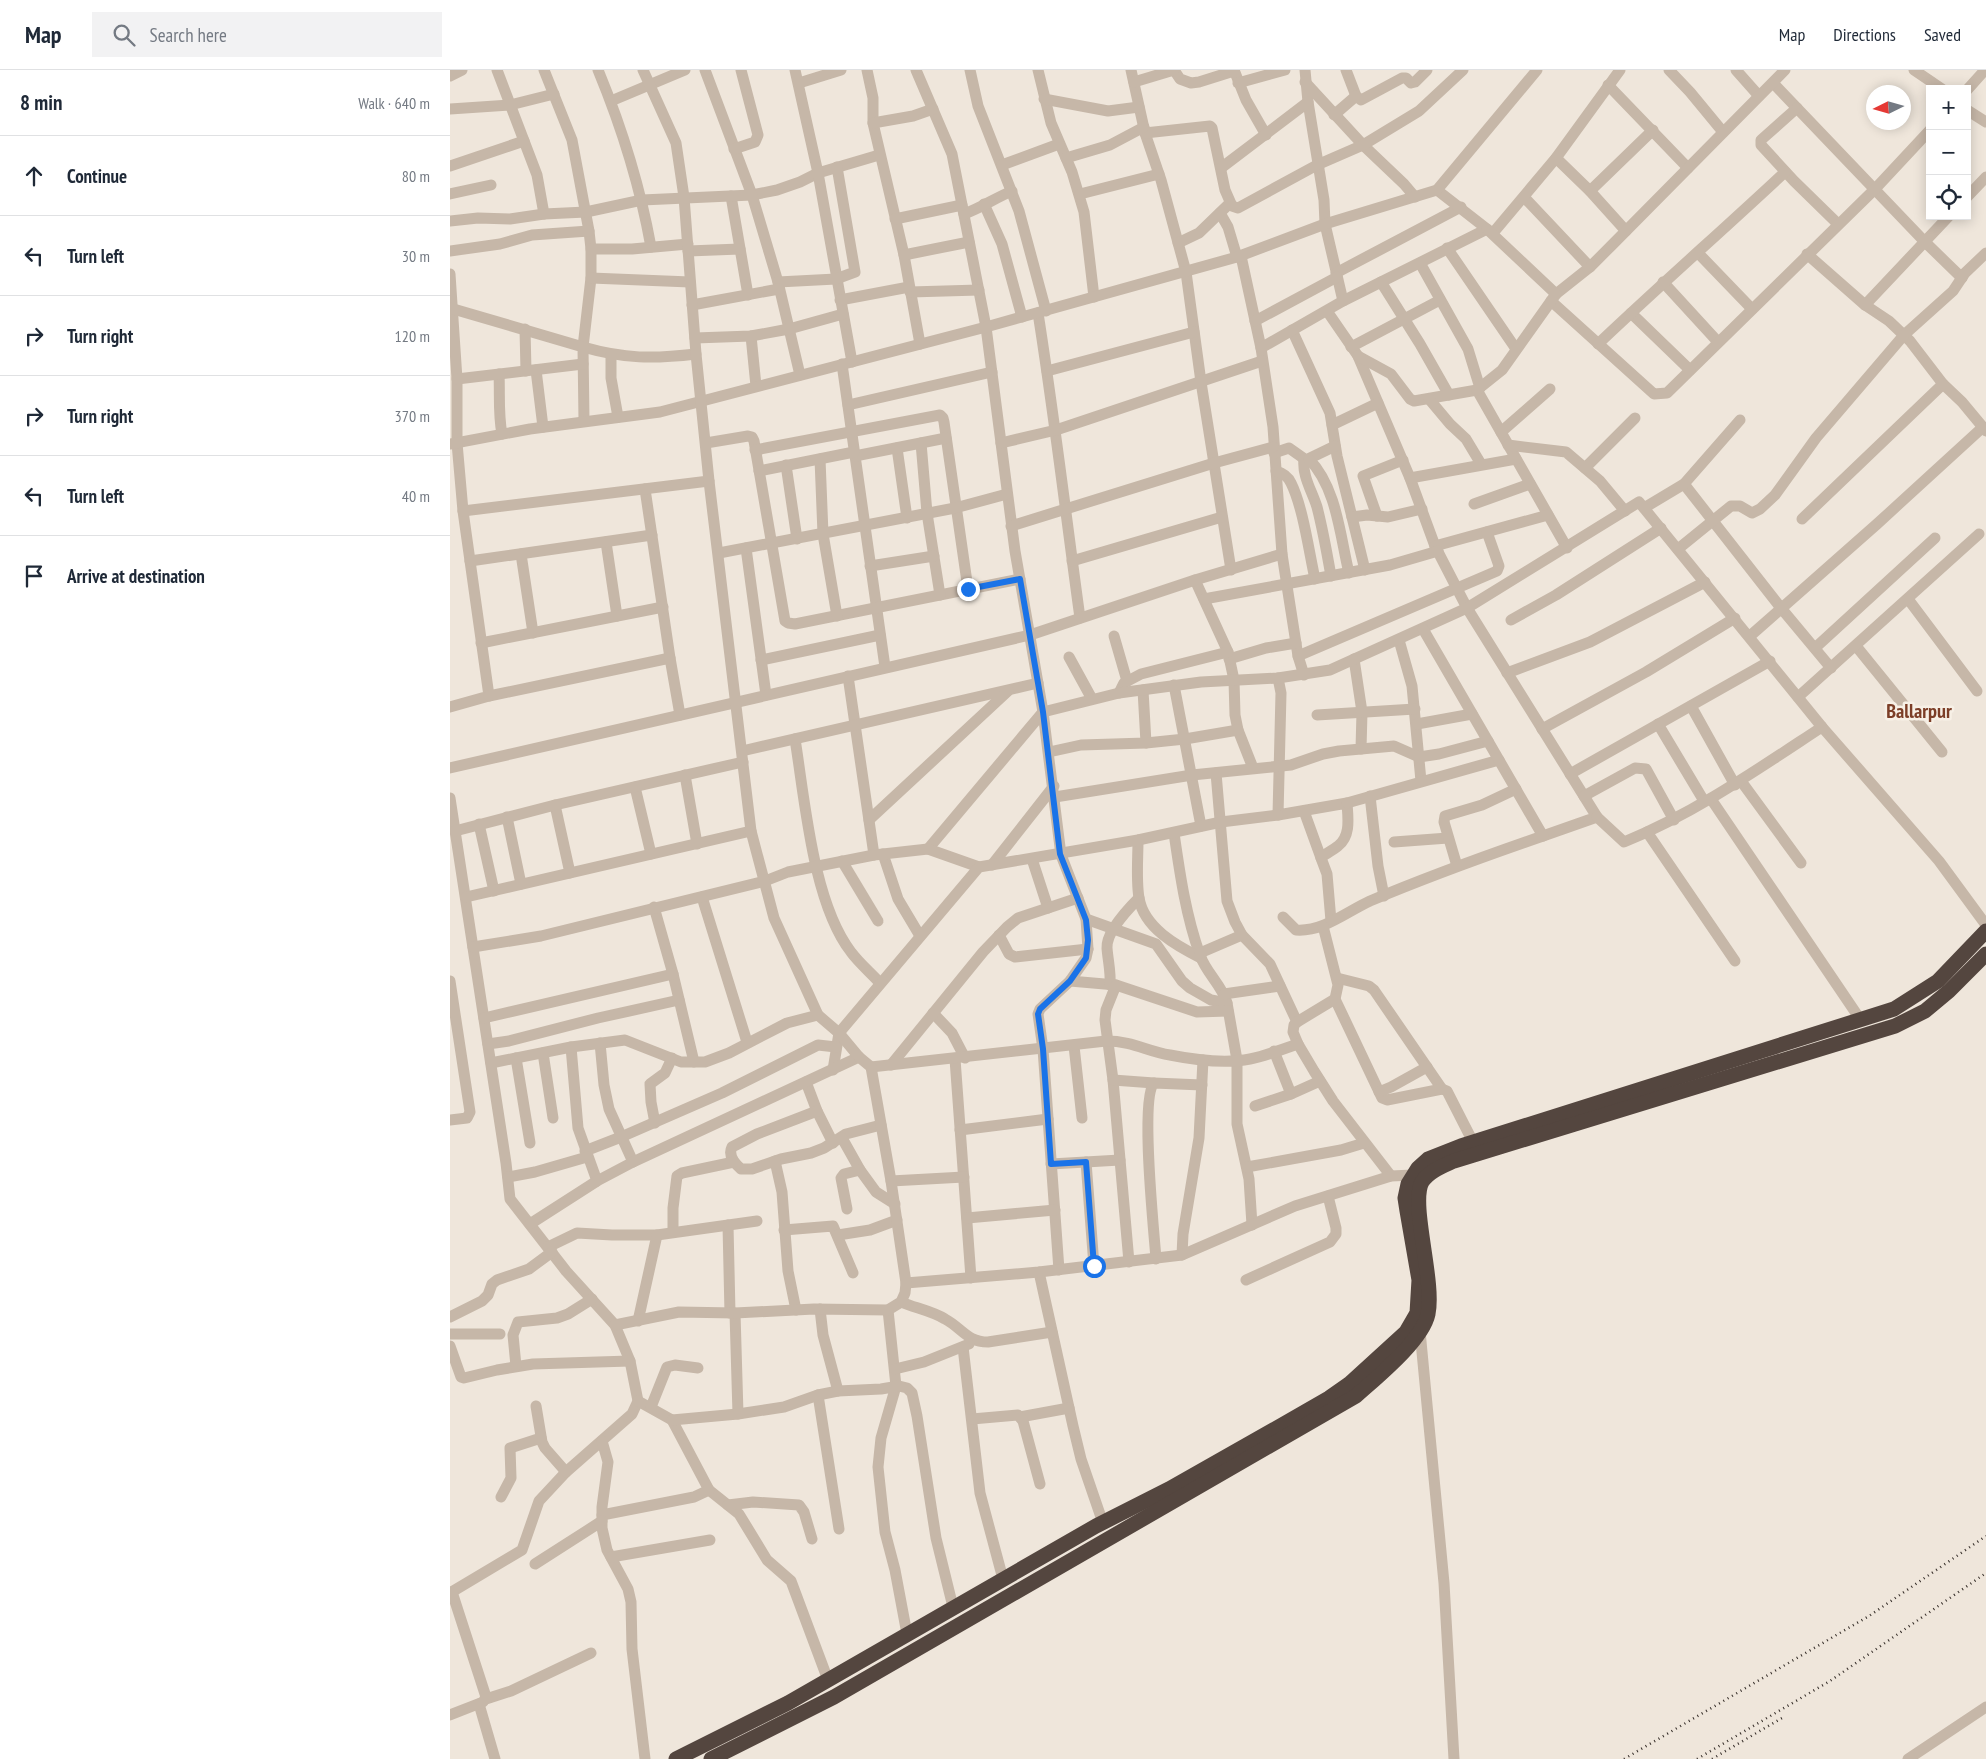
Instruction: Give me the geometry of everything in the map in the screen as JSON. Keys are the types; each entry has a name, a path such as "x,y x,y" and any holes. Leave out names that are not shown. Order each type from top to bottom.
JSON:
{"highway":[{"path":"711,1759 841,1693 1356,1396 1409,1346 1420,1331 1428,1315 1429,1278 1419,1202 1418,1178 1422,1164 1435,1155 1894,1009 1938,981 1986,930"},
{"path":"676,1759 828,1680 953,1607 1103,1523 1169,1489 1329,1398 1350,1384 1406,1332 1417,1313 1420,1294 1405,1198 1408,1184 1454,1161 1895,1026 1925,1011 1949,991 1986,954"}],"street":[{"path":"450,76 462,70"},
{"path":"497,70 537,175 544,214"},
{"path":"544,70 572,140 589,231 591,278 583,347 584,422"},
{"path":"598,70 611,101 642,200 651,247"},
{"path":"615,1325 679,1312 733,1313 820,1309 888,1310 901,1302 905,1293 906,1282 895,1204 871,1067 859,1057 839,1033 818,1015 774,918 751,831 709,481 696,354 684,197 676,143 643,70"},
{"path":"611,101 685,70"},
{"path":"705,70 752,196 778,286 800,375"},
{"path":"734,148 755,142 758,135 741,70"},
{"path":"795,70 818,173 843,314 851,431 885,667"},
{"path":"799,83 841,70"},
{"path":"867,70 879,155 904,255 920,344"},
{"path":"916,70 952,154 986,327 1007,494 1049,752 1060,854 1086,920 1088,949 1086,958 1070,981 1040,1009 1038,1014 1043,1049 1059,1270"},
{"path":"970,70 978,106 1012,191 1042,312 1047,372 1080,618"},
{"path":"1038,70 1044,99 1080,194 1084,212 1094,297"},
{"path":"1131,70 1145,130 1186,272 1201,382 1231,570"},
{"path":"1134,82 1174,70 1180,79 1191,83 1234,71 1238,83 1266,135"},
{"path":"1238,83 1285,70"},
{"path":"1346,70 1356,96 1358,99 1364,100 1402,78 1406,78 1410,83 1416,82 1427,70"},
{"path":"1066,158 1110,145 1145,130 1208,125 1212,128 1230,203 1234,208 1242,207 1317,165 1363,146 1419,111 1463,70"},
{"path":"454,443 543,427 660,412 986,327 1239,257 1325,224 1437,190 1536,70"},
{"path":"1261,348 1343,301 1420,264 1447,248 1490,231 1524,197 1556,158 1620,70"},
{"path":"1669,70 1723,132"},
{"path":"1736,70 1759,96"},
{"path":"1354,351 1391,374 1410,399 1418,401 1478,389 1502,370 1553,298 1626,231 1785,70"},
{"path":"1914,70 1936,85"},
{"path":"1971,86 1985,70"},
{"path":"1305,76 1334,115 1415,197"},
{"path":"1305,76 1317,165 1324,200 1325,224 1343,301"},
{"path":"1772,83 1962,278"},
{"path":"1608,85 1688,168"},
{"path":"450,109 510,105 554,94"},
{"path":"1334,115 1356,96"},
{"path":"1044,99 1108,110 1139,107"},
{"path":"1221,168 1308,102"},
{"path":"1797,108 1760,143 1762,148 1785,172 1838,224"},
{"path":"873,123 913,116 933,109"},
{"path":"1971,113 1986,122"},
{"path":"1590,191 1653,130"},
{"path":"1437,190 1490,231 1598,344 1654,394 1667,393 1874,189 1926,134"},
{"path":"450,166 524,141"},
{"path":"1002,165 1060,144"},
{"path":"450,221 478,218 510,219 544,214 586,212 642,200 752,196 777,190 818,173 879,155"},
{"path":"1556,158 1590,191 1626,231"},
{"path":"692,305 748,295 778,286 836,279 852,274 856,269 837,167"},
{"path":"1598,344 1663,282 1698,253 1785,172"},
{"path":"1080,194 1158,174"},
{"path":"1971,193 1986,177"},
{"path":"450,194 491,185"},
{"path":"895,220 963,210 984,204 1012,191"},
{"path":"731,196 748,295"},
{"path":"1524,197 1590,266"},
{"path":"1178,243 1199,233 1230,203"},
{"path":"984,204 1002,244 1022,317"},
{"path":"1255,321 1460,207"},
{"path":"1220,213 1228,227 1239,257 1261,348 1273,427 1282,554 1298,656 1304,675"},
{"path":"1865,305 1945,220"},
{"path":"450,251 486,246 532,235 589,231"},
{"path":"904,255 969,242"},
{"path":"591,249 688,247 740,250"},
{"path":"1447,248 1516,349"},
{"path":"1698,253 1752,309"},
{"path":"1678,549 1712,520 1734,505 1740,506 1752,513 1767,504 1816,438 1904,336 1953,291 1962,278 1986,253"},
{"path":"1750,636 1984,429 1962,402 1943,384 1904,336 1878,312 1865,305 1807,254"},
{"path":"1420,264 1468,349 1478,389 1566,548"},
{"path":"450,274 457,379 454,443 489,696"},
{"path":"591,278 690,282"},
{"path":"1381,282 1449,395"},
{"path":"1663,282 1718,342"},
{"path":"840,300 910,290 979,290"},
{"path":"1354,351 1440,300"},
{"path":"451,308 611,355 663,358 696,354"},
{"path":"1327,311 1354,351 1403,460 1436,548 1467,608 1597,817 1624,842 1674,820 1738,783 1822,727"},
{"path":"1631,313 1690,370"},
{"path":"695,338 751,336 789,329 843,314"},
{"path":"525,329 531,370 543,427"},
{"path":"1292,330 1327,404 1335,446 1365,570"},
{"path":"1047,372 1194,332"},
{"path":"751,336 756,386"},
{"path":"611,355 610,378 618,417"},
{"path":"1001,443 1056,430 1262,361"},
{"path":"457,379 583,364"},
{"path":"848,405 992,372"},
{"path":"499,374 500,398 498,408 502,434"},
{"path":"1802,519 1943,384"},
{"path":"1501,432 1550,389"},
{"path":"1429,399 1450,424 1466,439 1480,464"},
{"path":"1332,425 1378,403"},
{"path":"755,450 935,414 943,418 968,589"},
{"path":"1585,468 1635,418"},
{"path":"1644,508 1684,484 1740,420"},
{"path":"706,443 750,436 754,440 785,621 788,623 795,624 838,616 1020,579"},
{"path":"759,471 946,438"},
{"path":"921,443 927,513 940,595"},
{"path":"1508,445 1566,452 1600,481 1625,511"},
{"path":"1306,459 1335,446"},
{"path":"897,448 907,518"},
{"path":"1012,526 1214,462 1289,448 1318,468 1326,483 1333,504 1349,574"},
{"path":"820,459 823,534 838,616"},
{"path":"1306,459 1303,470 1317,506 1331,576"},
{"path":"1410,478 1516,459"},
{"path":"1377,516 1363,476 1403,460"},
{"path":"786,466 797,539"},
{"path":"1276,471 1284,474 1291,482 1303,523 1315,579"},
{"path":"463,511 709,481"},
{"path":"1474,504 1530,484"},
{"path":"1684,484 1781,608 1831,668"},
{"path":"645,489 680,715"},
{"path":"719,553 907,518 1007,494"},
{"path":"928,849 1043,712 1119,693 1201,682 1278,678 1330,670 1467,608 1639,502 1750,636 1822,727 1939,861 1986,925"},
{"path":"1352,517 1388,517 1422,509"},
{"path":"1204,599 1390,565 1436,548 1548,515"},
{"path":"1072,561 1222,517"},
{"path":"1511,620 1556,595 1661,528"},
{"path":"1298,656 1499,568 1487,532"},
{"path":"1798,697 1978,534"},
{"path":"470,561 652,535"},
{"path":"1815,648 1935,538"},
{"path":"606,542 617,616"},
{"path":"746,548 766,696"},
{"path":"521,554 533,633"},
{"path":"450,768 1030,635 1195,580 1282,554"},
{"path":"870,566 934,556"},
{"path":"1195,580 1229,655 1234,680 1235,715 1238,730 1253,768"},
{"path":"1507,673 1590,642 1705,582"},
{"path":"1908,599 1978,691"},
{"path":"481,644 663,607"},
{"path":"1542,729 1646,672 1735,618"},
{"path":"1423,628 1543,836"},
{"path":"761,660 880,635"},
{"path":"1114,636 1127,681"},
{"path":"1399,640 1408,666 1415,709 1421,781"},
{"path":"1119,693 1124,683 1141,674 1296,643"},
{"path":"1856,646 1942,752"},
{"path":"1069,657 1092,700"},
{"path":"450,707 489,696 670,658"},
{"path":"1354,659 1362,712 1361,749"},
{"path":"1570,774 1770,662"},
{"path":"848,676 869,820 879,855 898,899 920,936"},
{"path":"1278,678 1281,693 1278,815"},
{"path":"455,830 684,775 795,739 1038,683"},
{"path":"1174,685 1201,826"},
{"path":"869,820 1009,689"},
{"path":"1143,690 1146,743"},
{"path":"1691,706 1738,783 1800,863"},
{"path":"1317,715 1415,709"},
{"path":"1417,724 1472,714"},
{"path":"1658,724 1708,800 1860,1019"},
{"path":"1049,752 1081,745 1146,743 1238,730"},
{"path":"795,739 816,866 826,904 851,953 880,983"},
{"path":"992,865 1054,792 1292,765 1323,754 1361,749 1394,746 1419,757 1452,751 1488,741"},
{"path":"473,947 540,936 765,881 788,872 842,861 928,849 979,867 1032,859 1174,833 1221,822 1278,815 1347,803 1499,760"},
{"path":"1584,796 1635,768 1641,767 1646,770 1674,820"},
{"path":"1216,773 1227,901 1234,922 1242,935 1270,964 1297,1022"},
{"path":"684,775 697,844"},
{"path":"635,787 651,854"},
{"path":"1457,866 1444,822 1445,816 1482,805 1516,789"},
{"path":"1370,796 1378,866 1384,896"},
{"path":"450,798 455,830 455,861 466,897 510,1199 550,1250 615,1325 630,1360 638,1401 632,1414 566,1472 539,1501 522,1550 451,1593 483,1702 495,1759"},
{"path":"1322,858 1326,853 1342,843 1348,830 1347,803"},
{"path":"555,805 570,873"},
{"path":"1304,811 1327,874 1327,924 1338,985 1335,999 1379,1092 1382,1098 1387,1100 1442,1089"},
{"path":"507,817 521,884"},
{"path":"1283,917 1296,930 1327,924 1384,896 1457,866 1597,817"},
{"path":"479,824 494,891"},
{"path":"466,897 751,831"},
{"path":"1647,832 1735,961"},
{"path":"1174,833 1181,886 1200,956 1226,1003 1236,1060 1237,1124 1247,1167 1252,1225"},
{"path":"1394,842 1448,838"},
{"path":"1138,840 1139,898 1158,932 1187,951 1200,956 1242,935"},
{"path":"1032,859 1048,908"},
{"path":"842,861 878,921"},
{"path":"832,1070 839,1033 979,867"},
{"path":"702,896 747,1042"},
{"path":"891,1065 999,935 1018,918 1078,898"},
{"path":"1129,1262 1113,1080 1106,1042 1105,1015 1113,985 1107,942 1126,911 1139,898"},
{"path":"654,907 673,974 694,1062"},
{"path":"1086,920 1156,944 1182,981 1190,988 1211,1000 1226,1003"},
{"path":"999,935 1010,954 1015,957 1088,949"},
{"path":"484,1018 673,974"},
{"path":"1337,978 1369,986 1374,990 1442,1089 1446,1091 1473,1142"},
{"path":"450,981 470,1112 468,1118 450,1120"},
{"path":"1070,981 1113,985 1197,1012 1280,986"},
{"path":"1335,999 1297,1022 1294,1025 1293,1032 1320,1081 1364,1143 1391,1176"},
{"path":"488,1044 509,1041 679,1000"},
{"path":"934,1013 952,1033 960,1058 960,1130 971,1278"},
{"path":"491,1063 571,1047 625,1040 681,1062 705,1062 729,1053 747,1042 787,1023 818,1015"},
{"path":"871,1067 1106,1042 1135,1044 1168,1055 1203,1060 1236,1060 1250,1059 1298,1044"},
{"path":"600,1043 604,1085 609,1109 633,1162"},
{"path":"508,1177 535,1172 586,1154 722,1093 818,1045 836,1047"},
{"path":"1074,1046 1082,1118"},
{"path":"571,1047 578,1128 597,1182"},
{"path":"1274,1051 1291,1094"},
{"path":"542,1053 553,1118"},
{"path":"530,1224 633,1162 859,1057"},
{"path":"516,1058 530,1143"},
{"path":"655,1123 650,1084 665,1073 672,1058"},
{"path":"1182,1256 1182,1234 1198,1151 1203,1060"},
{"path":"1379,1092 1392,1087 1427,1067"},
{"path":"1113,1080 1202,1085"},
{"path":"1255,1106 1291,1094 1320,1081"},
{"path":"806,1082 817,1111 838,1140 876,1192 895,1204"},
{"path":"1154,1083 1151,1086 1148,1107 1148,1150 1156,1259"},
{"path":"817,1111 757,1134 732,1146 731,1152 734,1162 741,1169 746,1170 811,1153 852,1132 881,1125"},
{"path":"960,1130 1048,1119"},
{"path":"1247,1167 1341,1150 1364,1143"},
{"path":"1051,1164 1120,1160"},
{"path":"775,1161 782,1192 788,1271 796,1310"},
{"path":"673,1231 673,1208 679,1175 734,1162"},
{"path":"1086,1162 1094,1266"},
{"path":"847,1209 841,1178 844,1174 860,1170"},
{"path":"906,1282 1039,1272 1182,1256 1295,1206 1391,1176 1418,1178"},
{"path":"891,1181 964,1177"},
{"path":"1246,1280 1330,1242 1336,1234 1336,1228 1328,1196"},
{"path":"967,1218 1055,1210"},
{"path":"838,1235 870,1230 897,1220"},
{"path":"450,1317 488,1296 494,1282 497,1280 529,1269 550,1250 577,1234 657,1235 673,1231 756,1221"},
{"path":"728,1225 738,1414"},
{"path":"784,1230 831,1226 835,1228 853,1273"},
{"path":"638,1321 657,1235"},
{"path":"1039,1272 1082,1459 1103,1523"},
{"path":"516,1366 513,1335 518,1322 557,1318 568,1314 592,1299"},
{"path":"901,1302 943,1318 959,1328 974,1341"},
{"path":"820,1309 823,1335 838,1391"},
{"path":"888,1310 896,1386 881,1438 878,1468 885,1532 895,1570 907,1634"},
{"path":"1420,1331 1444,1583 1454,1759"},
{"path":"895,1369 924,1362 974,1341 988,1342 1052,1332"},
{"path":"450,1334 500,1334"},
{"path":"450,1346 461,1377 464,1378 516,1366 630,1360"},
{"path":"963,1347 980,1493 1003,1579"},
{"path":"651,1407 667,1367 698,1368"},
{"path":"672,1420 738,1414 784,1407 818,1395 838,1391 896,1386 907,1388 912,1393 917,1416 936,1538 953,1607"},
{"path":"818,1395 839,1529"},
{"path":"638,1401 672,1420 709,1490 739,1514 767,1560 791,1581 828,1680"},
{"path":"536,1406 541,1438 545,1448 566,1472"},
{"path":"972,1419 1015,1414 1020,1416 1069,1408"},
{"path":"1020,1416 1040,1484"},
{"path":"501,1497 511,1478 510,1448 541,1438"},
{"path":"602,1441 608,1462 602,1518 604,1541 628,1589 631,1602 632,1649 645,1759"},
{"path":"535,1564 602,1518 694,1498 709,1490"},
{"path":"728,1505 753,1502 799,1505 804,1512 812,1538"},
{"path":"611,1557 710,1540"},
{"path":"450,1715 511,1691 591,1653"},
{"path":"1908,1759 1986,1708"}],"railway":[{"path":"1624,1759 1869,1616 1986,1536"},
{"path":"1697,1759 1830,1681 1986,1573"},
{"path":"1712,1759 1782,1718"}],"district":[{"name":"Ballarpur","path":"1919,711"}],"route":[{"path":"968,589 1020,579 1043,712 1055,797 1060,854 1086,920 1088,949 1086,958 1070,981 1044,1004 1038,1014 1043,1049 1051,1164 1086,1162 1094,1266"}]}
